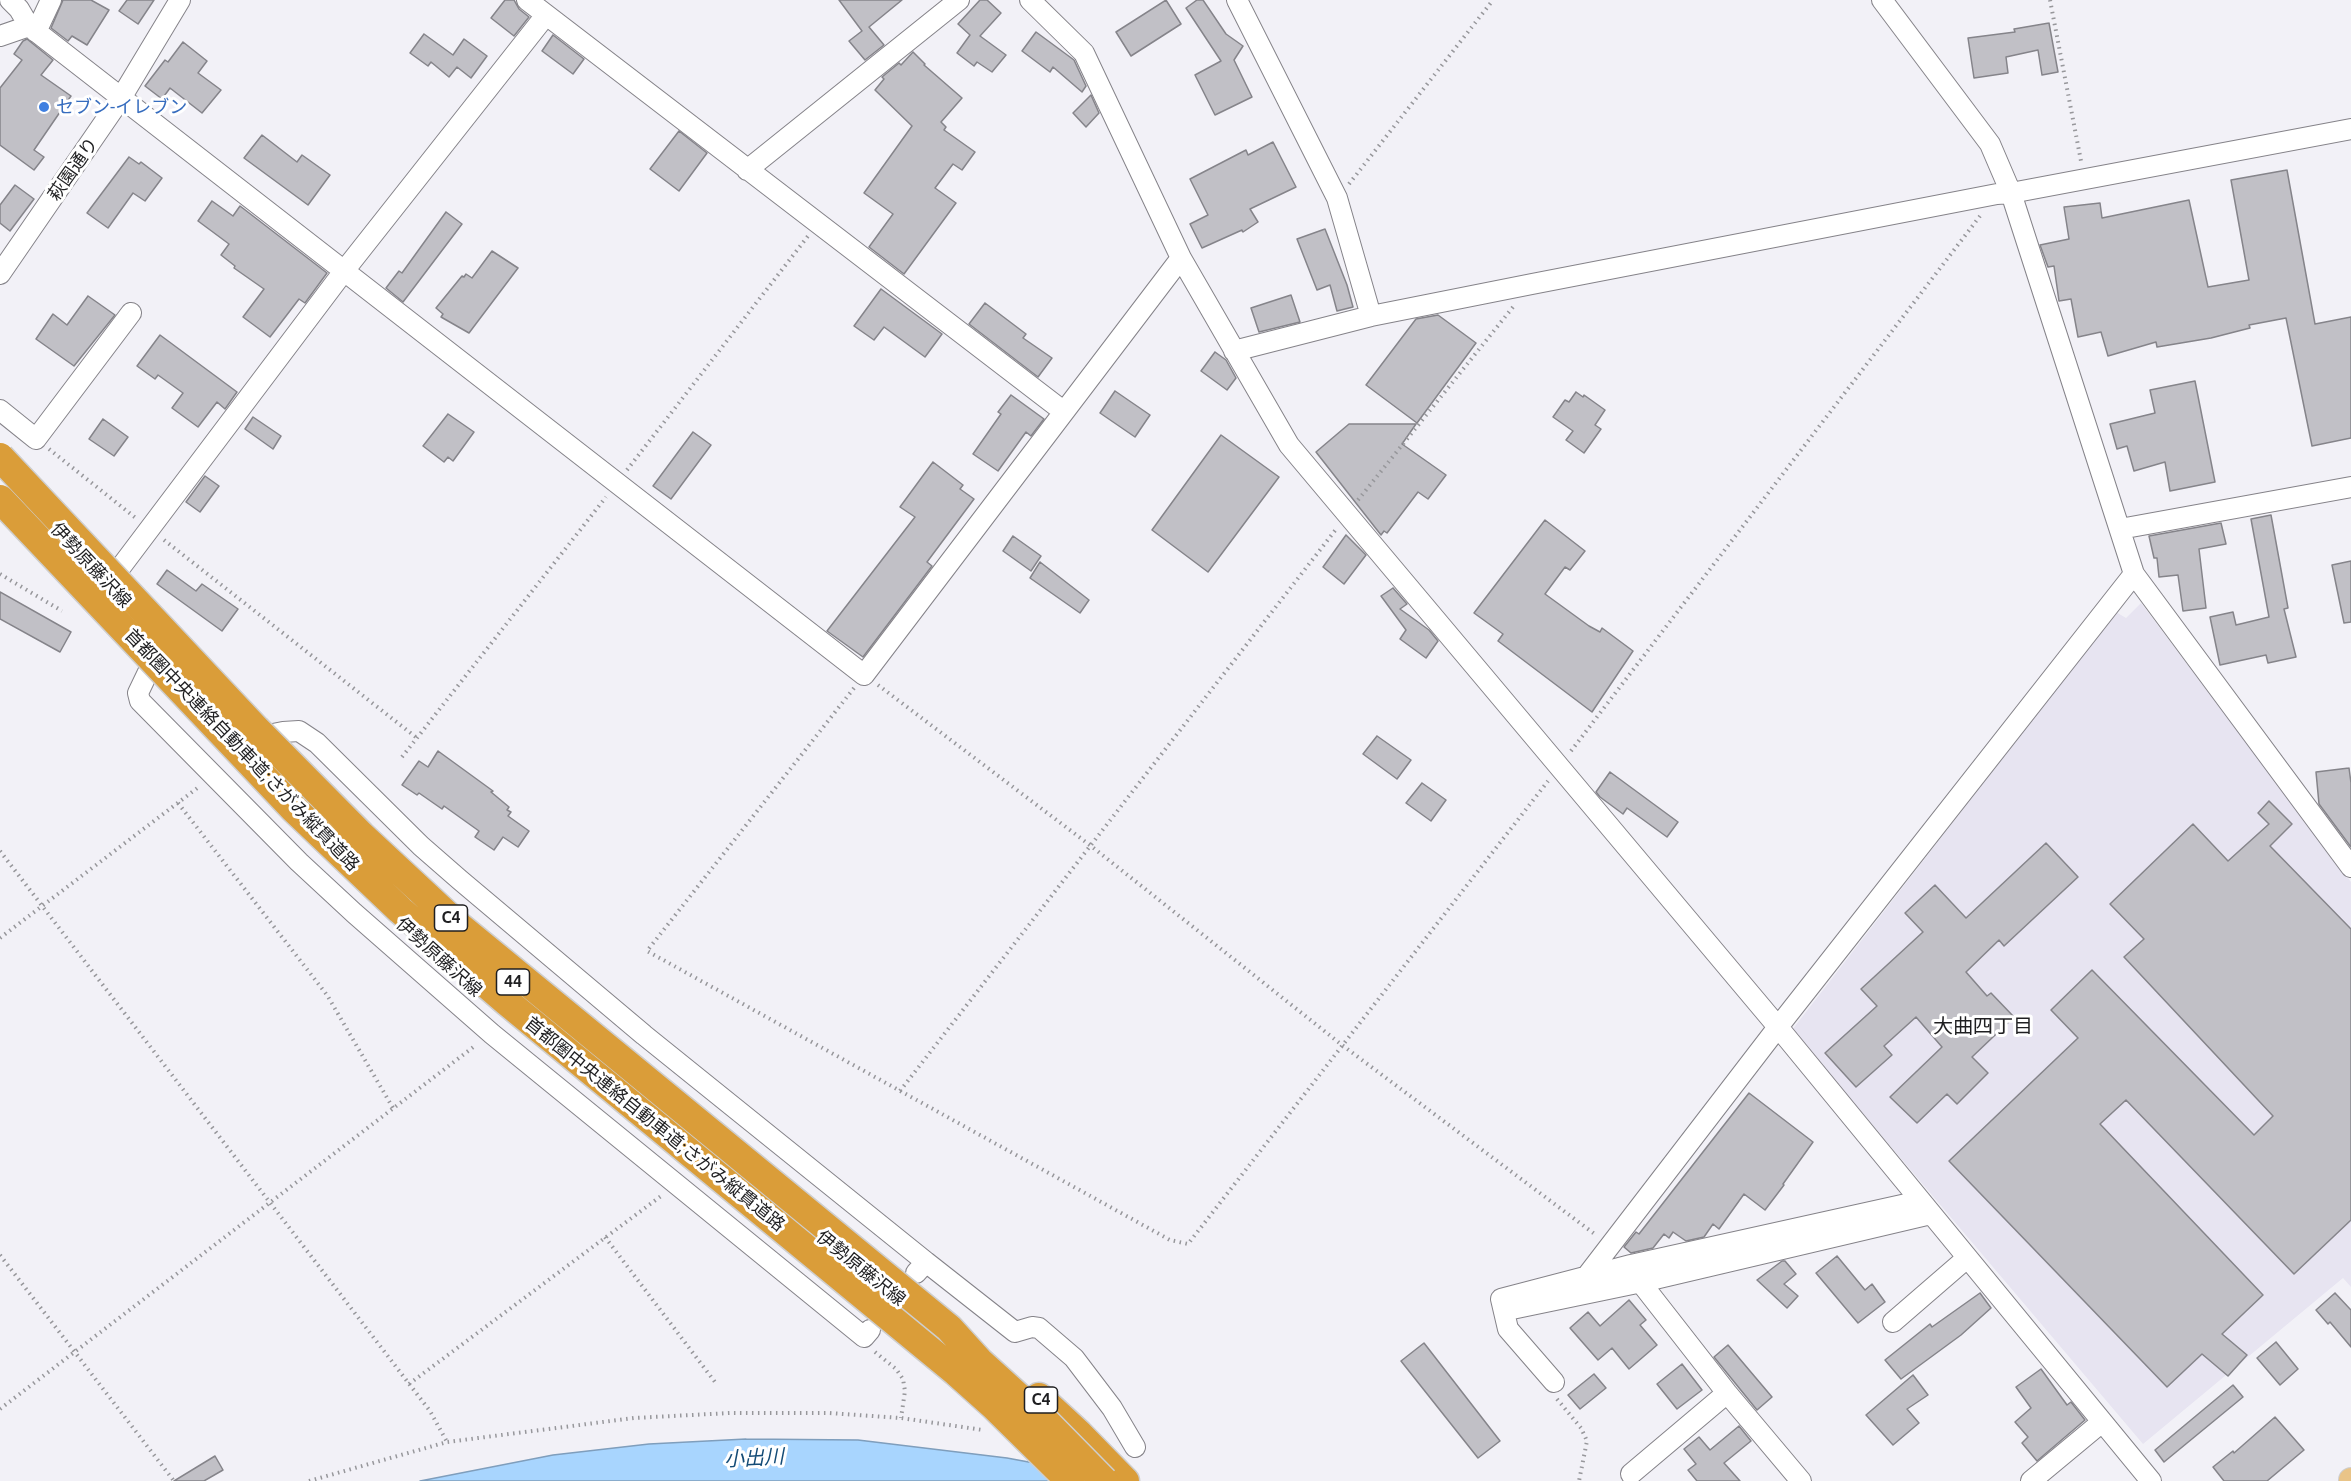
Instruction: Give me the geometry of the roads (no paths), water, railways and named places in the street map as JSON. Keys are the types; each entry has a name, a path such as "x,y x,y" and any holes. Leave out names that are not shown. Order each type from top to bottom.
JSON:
{"highway":[{"name":"首都圏中央連絡自動車道;さがみ縦貫道路","path":"0,457 256,729 361,835 460,927 949,1328"},
{"name":"首都圏中央連絡自動車道;さがみ縦貫道路","path":"0,499 294,809 400,910 507,1002 956,1372 1070,1481"},
{"name":"C4","path":"949,1328 979,1361 1044,1420 1104,1481"},
{"name":"C4","path":"949,1328 1016,1377 1079,1434 1125,1481"}],"main road":[{"name":"伊勢原藤沢線","path":"0,467 342,831 448,928 1075,1446 1110,1481"},
{"name":"伊勢原藤沢線","path":"0,508 327,855 480,994 924,1358 992,1430 1052,1481"}],"street":[{"path":"10,0 33,29 864,675 1181,258"},
{"path":"0,36 33,29 51,0"},
{"name":"萩園通り","path":"0,274 121,98 180,0"},
{"path":"526,0 1063,411"},
{"path":"747,170 959,0"},
{"path":"1030,0 1084,53 1181,258 1289,445 1778,1027 2151,1481"},
{"path":"1237,0 1337,198 1371,316"},
{"path":"1882,0 1990,144 2004,194 2134,574 2349,860"},
{"path":"108,584 344,271 546,15"},
{"path":"1234,351 1371,316 1532,284 2351,129"},
{"path":"0,410 36,440 131,313"},
{"path":"2120,529 2351,487"},
{"path":"1586,1277 1778,1027 2134,574"},
{"path":"150,668 138,693 140,701 322,884 492,1034 676,1184 867,1334"},
{"path":"260,746 273,734 299,731 317,743 421,846 460,880 921,1268 1015,1332 1032,1327 1040,1329 1074,1358 1112,1408 1135,1447"},
{"path":"1554,1382 1508,1329 1501,1299 1631,1265 1925,1207"},
{"path":"1504,1311 1642,1282 1925,1207"},
{"path":"1610,1245 1631,1265 1727,1393 1800,1481"},
{"path":"1893,1322 1967,1258"},
{"path":"1632,1474 1727,1393"},
{"path":"2031,1481 2102,1422"}],"water":[{"name":"小出川","path":"746,1439 858,1440 1007,1458 1131,1481 420,1481 553,1455 649,1444"}],"place":[{"name":"セブン-イレブン","path":"44,107"}],"district":[{"name":"大曲四丁目","path":"1983,1026"}]}
